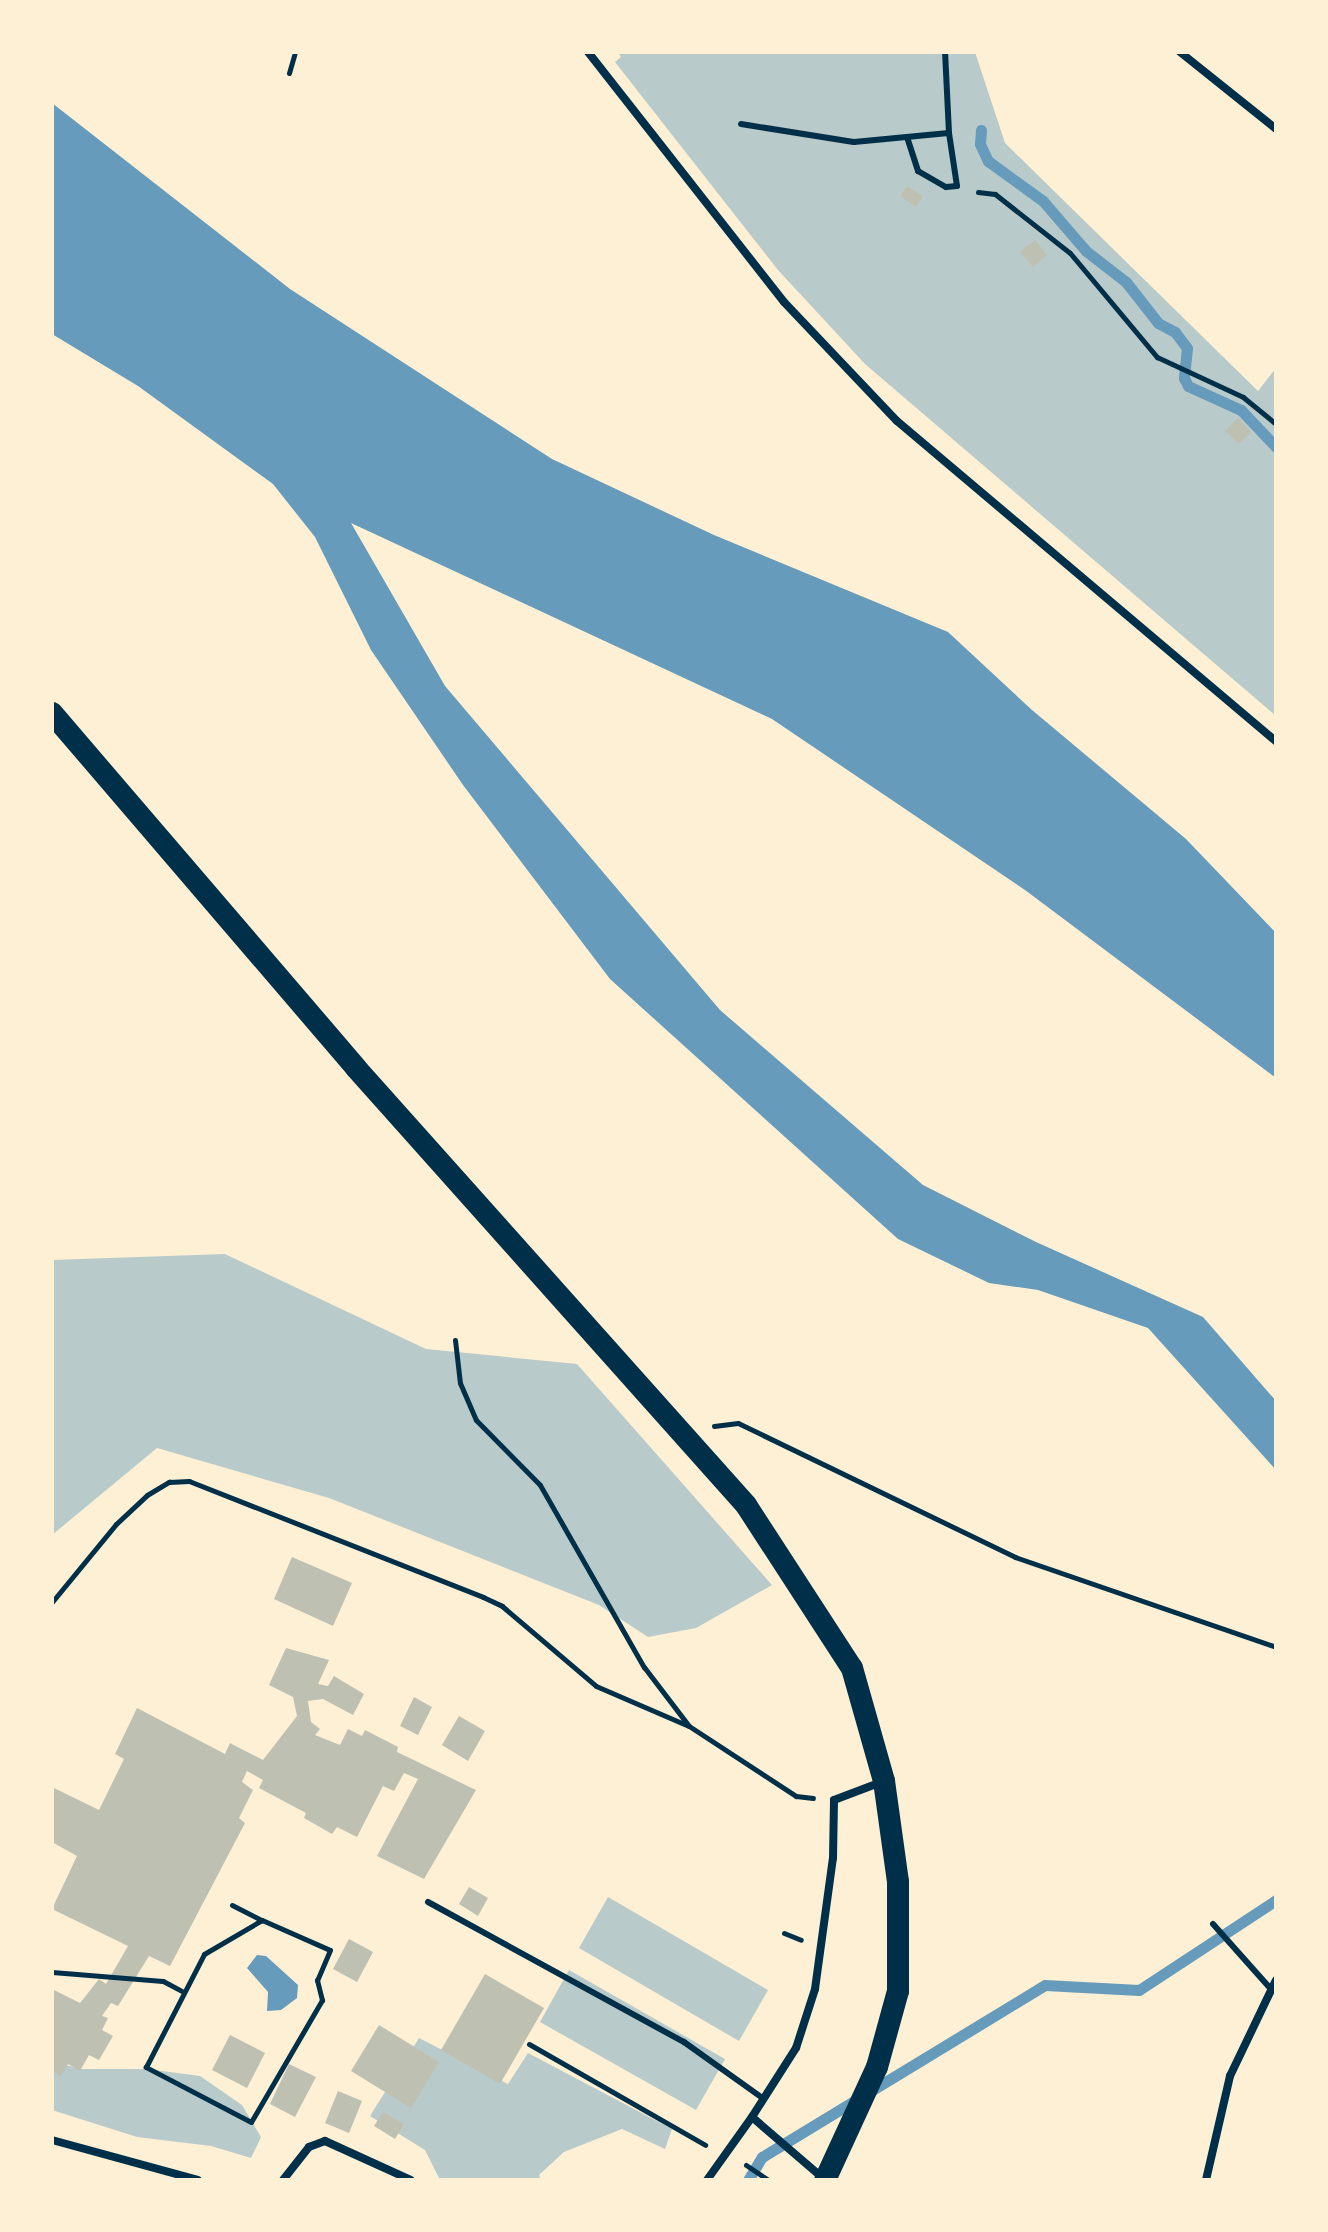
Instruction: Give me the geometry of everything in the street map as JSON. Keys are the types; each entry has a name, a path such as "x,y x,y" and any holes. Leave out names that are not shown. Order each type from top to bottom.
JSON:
{"highway":[{"path":"52,713 356,1068 746,1505 852,1668 884,1781 898,1882 898,1991 877,2067 825,2180"}],"street":[{"path":"588,52 784,302 897,421 1276,741"},
{"path":"1180,52 1276,129"},
{"path":"707,2180 796,2048 815,1989 833,1858 834,1800 884,1781"},
{"path":"1206,2180 1230,2076 1273,1984"},
{"path":"752,2117 825,2180"},
{"path":"52,2140 198,2180"},
{"path":"283,2180 309,2147 325,2141 411,2180"}],"lane":[{"path":"907,137 918,171 946,187 957,186 949,133 945,52"},
{"path":"741,124 854,142 949,133"},
{"path":"428,1902 684,2042 764,2099"},
{"path":"1213,1924 1273,1984"}],"path":[{"path":"289,73 295,52"},
{"path":"957,186 962,194 995,194 1070,253 1157,357 1243,397 1276,424"},
{"path":"455,1340 460,1383 476,1420 540,1485 644,1667 689,1726"},
{"path":"689,1442 719,1422 738,1423 1015,1557 1276,1647"},
{"path":"52,1602 116,1524 147,1495 169,1482 189,1481 502,1606 596,1686 689,1726 796,1796 834,1800"},
{"path":"232,1905 330,1950 317,1980 322,2000 251,2122 146,2067 182,1991 204,1954 262,1920"},
{"path":"52,1972 163,1981 182,1991"},
{"path":"529,2044 683,2133"},
{"path":"734,2158 768,2180"}],"shaded area":[{"path":"618,52 975,52 1005,143 1258,391 1276,368 1276,716 865,364 778,270 615,62 621,57"},
{"path":"225,1254 426,1349 577,1364 772,1585 696,1628 648,1637 599,1605 329,1498 157,1448 52,1535 52,1260"},
{"path":"608,1897 768,1990 739,2041 579,1948"},
{"path":"569,1970 725,2059 696,2110 540,2022"},
{"path":"419,2038 508,2084 528,2053 672,2129 665,2149 622,2129 564,2152 539,2175 541,2180 440,2180 425,2150 370,2116"},
{"path":"52,2061 80,2069 147,2069 200,2076 242,2105 261,2137 251,2158 211,2146 137,2137 52,2110"}],"water":[{"path":"52,103 290,289 552,459 714,535 948,632 1032,710 1186,839 1276,933 1276,1078 1025,890 772,719 351,523 445,686 720,1010 923,1185 1036,1242 1203,1317 1276,1401 1276,1470 1148,1328 1038,1290 989,1283 898,1239 610,979 463,785 371,650 315,537 273,484 138,386 52,334"},
{"path":"257,1955 266,1956 298,1985 297,1998 281,2010 267,2011 268,1992 247,1968"}],"building":[{"path":"907,186 923,196 916,207 900,196"},
{"path":"1035,240 1047,255 1033,267 1020,252"},
{"path":"1238,418 1251,432 1239,444 1225,431"},
{"path":"292,1557 352,1583 333,1626 274,1599"},
{"path":"286,1648 329,1660 318,1684 328,1686 334,1676 364,1694 353,1715 323,1699 308,1701 311,1722 320,1729 315,1735 340,1745 348,1729 362,1736 365,1730 398,1747 397,1752 476,1790 424,1879 377,1856 418,1779 404,1773 394,1791 383,1786 357,1837 337,1827 332,1834 304,1818 306,1813 259,1788 263,1780 247,1771 242,1782 253,1790 239,1818 245,1823 170,1966 149,1956 118,2006 111,2003 102,2016 108,2018 102,2030 113,2036 99,2060 89,2055 80,2071 68,2064 61,2076 52,2071 52,1989 80,2003 99,1979 106,1984 128,1946 52,1909 77,1856 52,1842 52,1787 99,1810 124,1759 115,1754 137,1708 225,1754 230,1743 263,1760 297,1716 293,1697 269,1685"},
{"path":"414,1697 432,1707 418,1735 400,1726"},
{"path":"459,1716 485,1731 468,1761 442,1745"},
{"path":"469,1887 488,1898 478,1916 459,1904"},
{"path":"349,1939 373,1952 357,1982 333,1969"},
{"path":"485,1974 544,2008 500,2084 441,2050"},
{"path":"379,2025 439,2062 411,2108 351,2071"},
{"path":"230,2035 265,2053 247,2088 212,2070"},
{"path":"289,2064 316,2077 295,2117 270,2104"},
{"path":"338,2091 362,2101 349,2133 325,2123"},
{"path":"383,2112 404,2124 395,2139 374,2126"}],"waterway":[{"path":"981,130 980,144 988,161 1043,201 1086,251 1126,282 1158,323 1175,332 1187,348 1184,378 1188,386 1241,410 1276,447"},
{"path":"748,2180 762,2157 1045,1985 1139,1990 1276,1900"}]}
